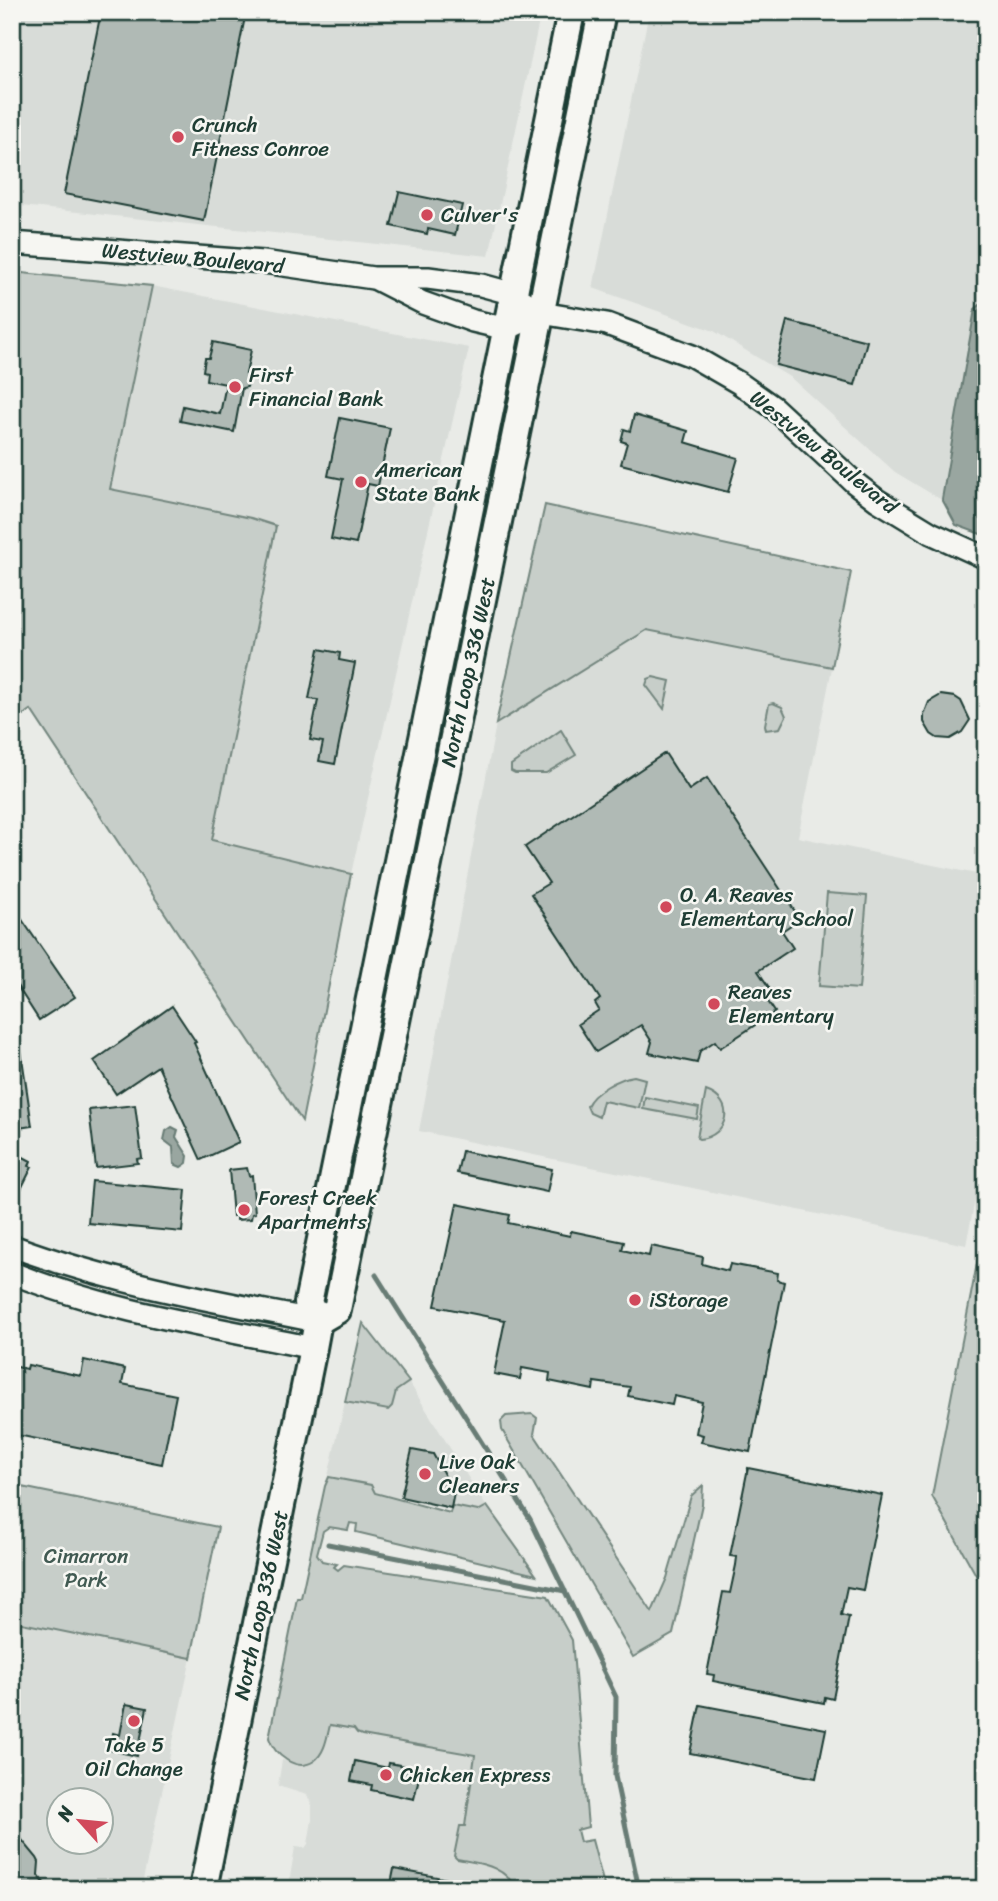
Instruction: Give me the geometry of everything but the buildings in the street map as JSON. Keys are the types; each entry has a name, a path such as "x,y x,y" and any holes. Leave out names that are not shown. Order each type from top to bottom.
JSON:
{"main road":[{"name":"North Loop 336 West","path":"203,1889 318,1321 308,1303 571,12"},
{"name":"North Loop 336 West","path":"318,1321 337,1310 602,12"},
{"path":"420,760 448,770"}],"street":[{"name":"Westview Boulevard","path":"12,243 263,262 373,278 428,278 481,285 514,294 541,313 607,324 692,356 739,383 773,407 877,500 931,533 986,558"},
{"name":"Westview Boulevard","path":"373,278 423,303 473,321 507,328"},
{"path":"507,328 541,313"},
{"path":"12,1246 55,1262 142,1287 318,1321"},
{"path":"12,1273 87,1299 143,1313 313,1348"}],"shaded area":[{"path":"12,12 541,12 489,256 12,205"},
{"path":"649,12 986,12 986,290 945,502 895,472 791,378 714,331 593,288"},
{"path":"152,286 469,348 351,874 212,840 276,526 251,518 109,489"},
{"path":"984,302 986,536 956,525 942,499 975,309"},
{"name":"Reaves Elementary","path":"647,630 832,668 798,837 986,876 986,1145 966,1245 419,1131 496,724"},
{"path":"172,1127 178,1130 176,1137 188,1156 187,1163 181,1167 174,1164 173,1147 164,1140 166,1131"},
{"path":"409,1382 486,1506 478,1511 375,1493 371,1485 328,1476 345,1402 388,1410 392,1406 396,1391"},
{"path":"12,1621 191,1658 141,1889 12,1889"},
{"path":"330,1725 354,1729 362,1735 476,1756 464,1826 459,1826 454,1856 457,1860 496,1868 508,1876 516,1889 288,1889 295,1847 305,1848 308,1844 312,1805 307,1795 278,1786 282,1760 303,1764 317,1759 326,1743"}],"green space":[{"path":"12,272 152,286 110,489 251,518 276,526 212,840 351,874 302,1121 31,710 12,723"},
{"path":"545,505 851,572 832,667 647,630 496,724"},
{"path":"653,677 670,681 664,709 646,685 648,679"},
{"path":"769,704 782,707 786,716 780,728 766,730"},
{"path":"561,730 576,755 546,773 511,771 511,765"},
{"path":"827,893 867,896 859,989 819,986"},
{"path":"634,1076 645,1079 639,1108 603,1101 599,1117 590,1113 587,1106 595,1096 614,1083"},
{"path":"706,1091 722,1102 725,1118 717,1132 699,1139 697,1138"},
{"path":"645,1097 699,1108 697,1119 643,1109"},
{"path":"986,1217 986,1593 932,1496"},
{"path":"363,1323 409,1382 396,1391 392,1406 388,1410 345,1402"},
{"path":"532,1414 537,1418 534,1434 652,1612 667,1578 691,1496 703,1485 702,1504 673,1634 633,1657 502,1430 501,1421 506,1416"},
{"path":"329,1477 371,1485 375,1493 450,1513 452,1506 478,1511 487,1506 536,1575 356,1532 357,1524 350,1523 348,1530 329,1527 323,1531 317,1554 322,1561 337,1564 334,1567 338,1570 344,1565 548,1596 572,1640 588,1827 577,1830 580,1842 592,1840 605,1889 516,1889 498,1870 454,1856 460,1826 465,1826 475,1755 362,1735 354,1729 330,1725 323,1749 314,1761 300,1765 293,1763 276,1750 269,1738 297,1598 301,1598"},
{"name":"Cimarron Park","path":"12,1485 218,1527 191,1658 12,1621"}],"waterway":[{"path":"376,1275 530,1519 616,1697 615,1776 639,1889"},
{"path":"328,1544 565,1591"}],"place":[{"name":"Crunch Fitness Conroe","path":"178,137"},
{"name":"Culver's","path":"427,215"},
{"name":"First Financial Bank","path":"235,387"},
{"name":"American State Bank","path":"361,482"},
{"name":"O. A. Reaves Elementary School","path":"666,907"},
{"name":"Reaves Elementary","path":"714,1004"},
{"name":"Forest Creek Apartments","path":"244,1210"},
{"name":"iStorage","path":"635,1300"},
{"name":"Live Oak Cleaners","path":"425,1474"},
{"name":"Take 5 Oil Change","path":"134,1721"},
{"name":"Chicken Express","path":"386,1775"}]}
